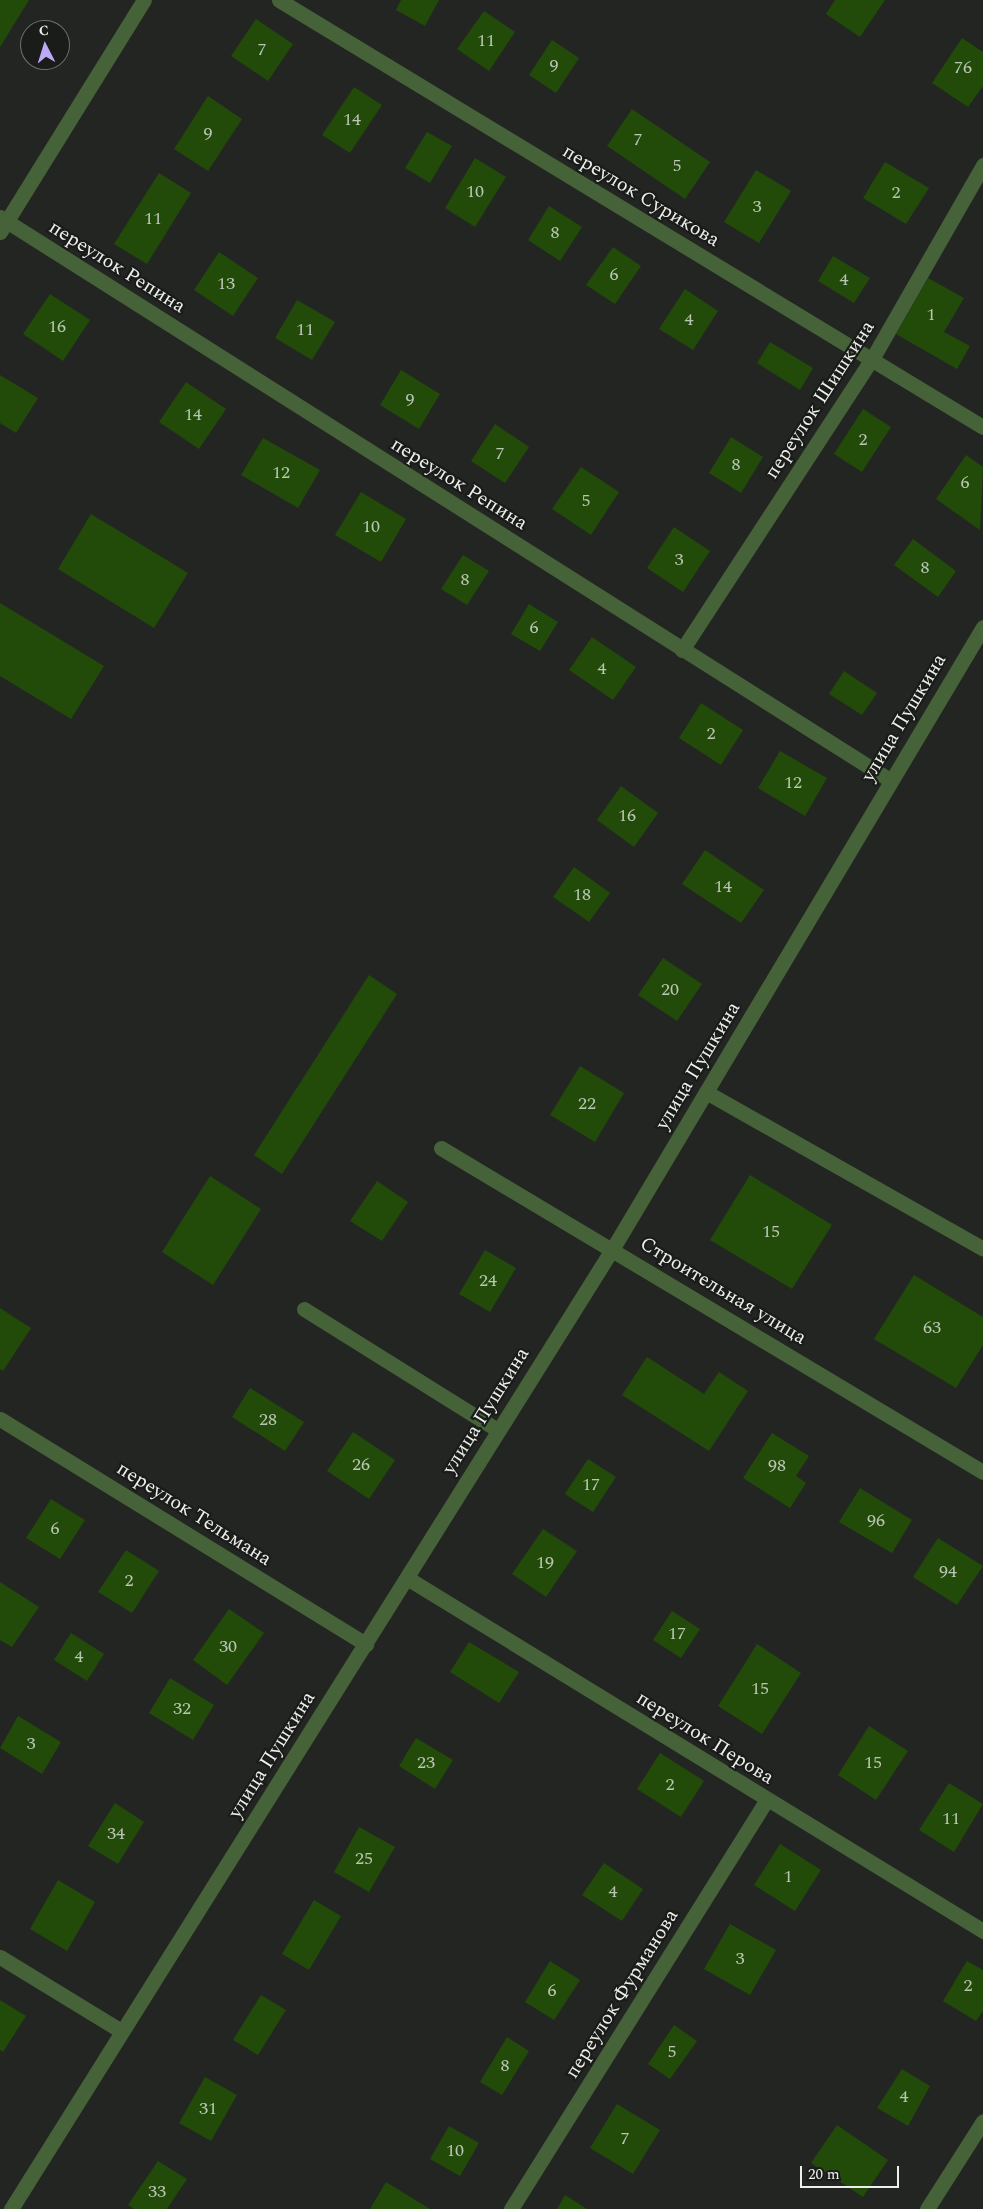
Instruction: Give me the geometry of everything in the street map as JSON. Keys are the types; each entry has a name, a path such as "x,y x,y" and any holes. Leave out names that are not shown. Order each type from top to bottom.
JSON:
{"street":[{"path":"2,223 144,0"},
{"name":"переулок Сурикова","path":"279,0 983,426"},
{"name":"переулок Шишкина","path":"682,650 872,360 983,165"},
{"name":"переулок Репина","path":"2,223 890,780"},
{"name":"улица Пушкина","path":"11,2209 121,2031 366,1644 496,1429 613,1248 890,780 983,627"},
{"path":"706,1092 983,1249"},
{"name":"Строительная улица","path":"441,1148 613,1248 983,1472"},
{"path":"304,1309 496,1429"},
{"name":"переулок Тельмана","path":"0,1418 366,1644"},
{"name":"переулок Перова","path":"407,1578 983,1931"},
{"name":"переулок Фурманова","path":"511,2209 767,1800"},
{"path":"0,1958 121,2031"},
{"path":"927,2209 983,2121"}],"building":[{"path":"0,0 29,0 0,47"},
{"path":"401,0 439,0 425,26 396,10"},
{"path":"835,0 885,0 860,37 826,14"},
{"path":"484,11 515,32 489,71 457,49"},
{"path":"256,19 293,44 268,81 231,56"},
{"path":"962,38 983,52 983,86 968,107 932,83"},
{"path":"552,40 579,58 556,93 529,75"},
{"path":"354,87 382,105 350,153 322,135"},
{"path":"208,96 242,119 208,171 174,149"},
{"path":"632,109 710,162 685,199 607,146"},
{"path":"427,132 452,146 430,183 405,168"},
{"path":"475,158 506,177 475,227 445,208"},
{"path":"885,162 929,188 906,224 863,198"},
{"path":"756,170 791,191 759,243 724,222"},
{"path":"159,173 191,193 147,264 114,244"},
{"path":"549,206 582,227 560,261 528,240"},
{"path":"613,247 641,266 615,304 586,285"},
{"path":"219,252 258,278 233,316 194,290"},
{"path":"833,256 870,278 854,303 818,281"},
{"path":"928,278 964,298 944,332 970,346 957,369 896,334"},
{"path":"685,289 718,311 693,350 659,329"},
{"path":"50,294 90,320 63,361 23,334"},
{"path":"297,300 335,322 312,360 275,338"},
{"path":"770,342 813,368 800,390 757,363"},
{"path":"401,370 440,394 419,429 380,405"},
{"path":"0,375 38,398 16,433 0,423"},
{"path":"186,382 226,409 199,449 159,422"},
{"path":"863,409 891,427 862,472 834,454"},
{"path":"495,424 529,447 505,483 471,461"},
{"path":"731,437 763,457 741,493 709,473"},
{"path":"263,438 320,470 298,508 241,475"},
{"path":"966,455 983,467 980,530 936,499"},
{"path":"581,467 619,492 591,535 552,509"},
{"path":"361,492 406,519 381,562 335,535"},
{"path":"91,514 188,573 154,628 58,569"},
{"path":"674,527 710,551 683,592 647,568"},
{"path":"913,539 956,571 938,597 894,565"},
{"path":"463,555 489,571 467,605 441,589"},
{"path":"0,603 104,666 71,719 0,676"},
{"path":"529,604 558,622 540,651 511,634"},
{"path":"592,637 636,667 613,700 569,670"},
{"path":"844,671 877,693 862,715 829,694"},
{"path":"701,703 743,730 721,765 679,738"},
{"path":"780,751 827,778 805,816 758,788"},
{"path":"621,786 658,813 634,847 597,820"},
{"path":"705,850 764,890 741,923 682,884"},
{"path":"574,867 610,893 589,922 553,897"},
{"path":"663,958 702,984 677,1021 638,995"},
{"path":"369,975 397,994 282,1174 254,1155"},
{"path":"580,1066 624,1093 595,1142 550,1115"},
{"path":"750,1175 832,1225 792,1289 710,1240"},
{"path":"210,1176 261,1209 213,1285 162,1252"},
{"path":"377,1181 408,1202 382,1241 350,1221"},
{"path":"485,1250 516,1268 490,1312 459,1294"},
{"path":"914,1275 983,1317 983,1345 956,1388 874,1339"},
{"path":"0,1308 31,1328 3,1371 0,1369"},
{"path":"647,1357 704,1394 719,1372 748,1391 709,1451 622,1395"},
{"path":"250,1388 304,1422 285,1451 232,1417"},
{"path":"353,1432 395,1460 369,1499 327,1471"},
{"path":"772,1433 809,1456 796,1476 806,1483 790,1508 743,1478"},
{"path":"588,1459 616,1477 593,1512 565,1494"},
{"path":"860,1488 912,1520 892,1553 839,1522"},
{"path":"51,1499 85,1520 60,1559 26,1538"},
{"path":"543,1529 577,1551 546,1597 512,1574"},
{"path":"938,1538 983,1566 957,1605 913,1577"},
{"path":"126,1550 159,1571 132,1613 98,1592"},
{"path":"0,1582 39,1607 12,1647 0,1640"},
{"path":"229,1609 264,1633 227,1685 193,1660"},
{"path":"672,1611 700,1629 681,1658 653,1640"},
{"path":"71,1633 104,1654 87,1681 54,1660"},
{"path":"469,1642 519,1672 499,1703 450,1672"},
{"path":"757,1644 801,1673 762,1734 718,1706"},
{"path":"170,1678 214,1705 193,1740 149,1713"},
{"path":"18,1716 61,1742 42,1774 0,1748"},
{"path":"869,1726 908,1751 876,1800 838,1775"},
{"path":"416,1738 453,1760 435,1789 399,1766"},
{"path":"660,1753 704,1781 681,1817 637,1789"},
{"path":"949,1783 983,1804 954,1852 919,1830"},
{"path":"115,1803 144,1822 118,1864 88,1846"},
{"path":"359,1827 395,1847 369,1892 334,1872"},
{"path":"780,1844 821,1870 795,1911 754,1885"},
{"path":"604,1863 643,1889 622,1921 582,1895"},
{"path":"58,1880 95,1902 67,1951 30,1929"},
{"path":"314,1900 341,1916 309,1970 282,1954"},
{"path":"730,1924 776,1950 750,1995 704,1969"},
{"path":"550,1961 580,1980 554,2020 525,2002"},
{"path":"967,1961 983,1970 983,2011 976,2021 943,2001"},
{"path":"261,1995 286,2010 258,2055 233,2040"},
{"path":"0,2000 26,2016 3,2052 0,2050"},
{"path":"674,2025 697,2041 670,2079 648,2064"},
{"path":"507,2037 529,2051 502,2095 480,2082"},
{"path":"902,2069 930,2086 908,2126 877,2108"},
{"path":"205,2077 237,2095 211,2141 179,2123"},
{"path":"617,2104 660,2130 633,2174 590,2148"},
{"path":"837,2125 888,2160 863,2197 811,2163"},
{"path":"449,2126 479,2143 460,2176 430,2159"},
{"path":"158,2161 187,2179 167,2209 134,2209 128,2205"},
{"path":"386,2182 430,2209 370,2209"},
{"path":"565,2195 587,2209 557,2209"}]}
